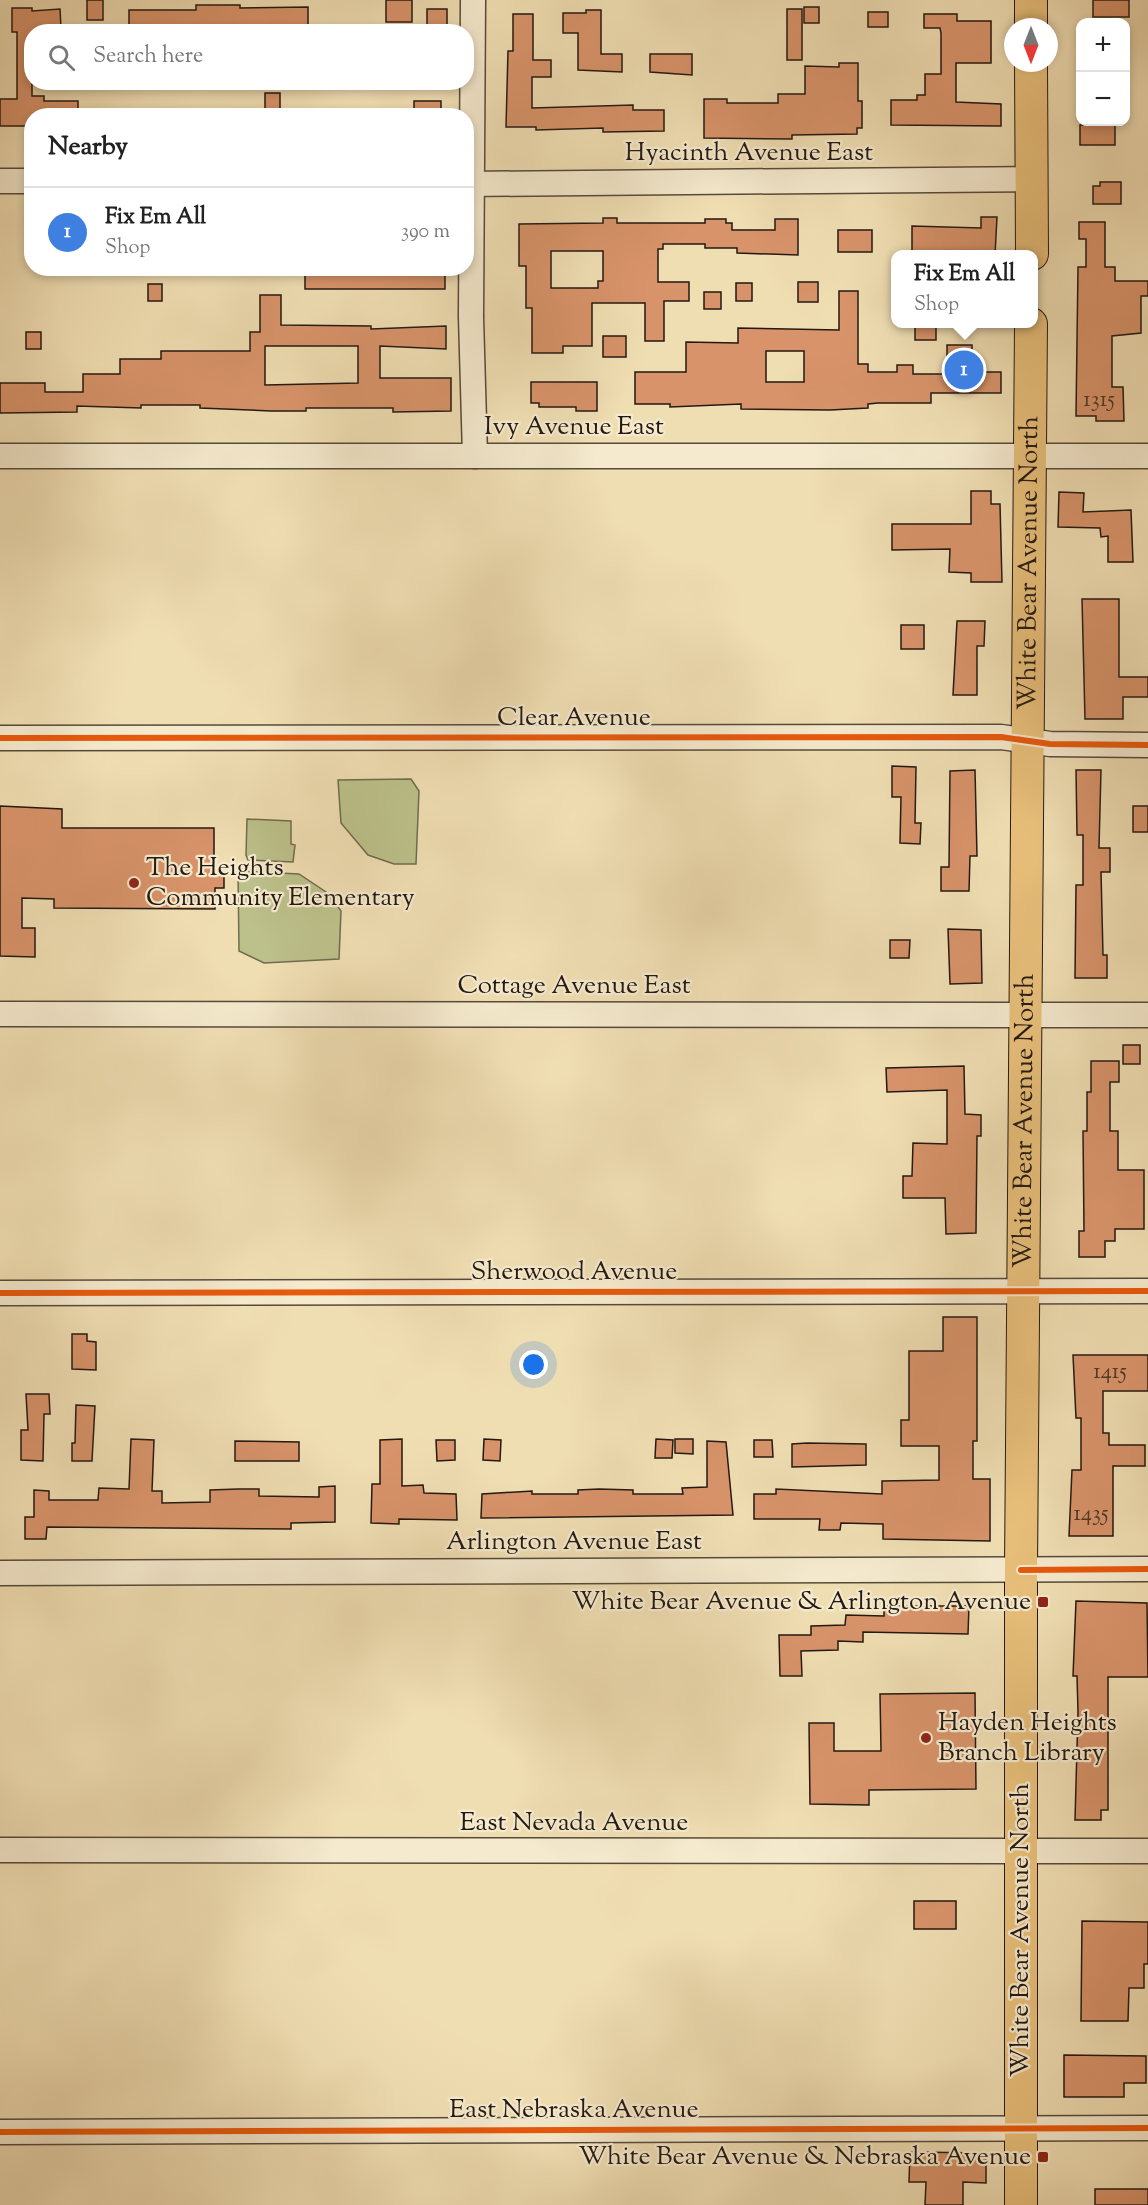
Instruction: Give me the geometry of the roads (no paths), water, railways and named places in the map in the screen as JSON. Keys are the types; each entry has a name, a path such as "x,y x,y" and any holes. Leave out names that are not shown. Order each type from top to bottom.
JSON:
{"main road":[{"path":"1030,18 1031,0"},
{"path":"1031,72 1032,250"},
{"name":"White Bear Avenue North","path":"1021,2205 1022,1570 1031,328"}],"street":[{"path":"472,24 473,0"},
{"path":"471,90 471,108"},
{"name":"Hyacinth Avenue East","path":"474,184 1033,179"},
{"path":"0,181 24,181"},
{"path":"470,276 475,456"},
{"name":"Ivy Avenue East","path":"0,456 1148,456"},
{"name":"Clear Avenue","path":"0,738 1001,737 1050,744 1148,745"},
{"name":"Cottage Avenue East","path":"0,1014 1148,1014"},
{"name":"Sherwood Avenue","path":"0,1293 1148,1291"},
{"name":"Arlington Avenue East","path":"0,1573 1148,1569"},
{"name":"East Nevada Avenue","path":"0,1850 1148,1851"},
{"name":"East Nebraska Avenue","path":"0,2132 1148,2128"}],"place":[{"name":"Fix Em All","path":"964,370"},
{"name":"The Heights Community Elementary","path":"134,883"},
{"name":"White Bear Avenue & Arlington Avenue","path":"1043,1602"},
{"name":"Hayden Heights Branch Library","path":"926,1738"},
{"name":"White Bear Avenue & Nebraska Avenue","path":"1043,2157"}]}
